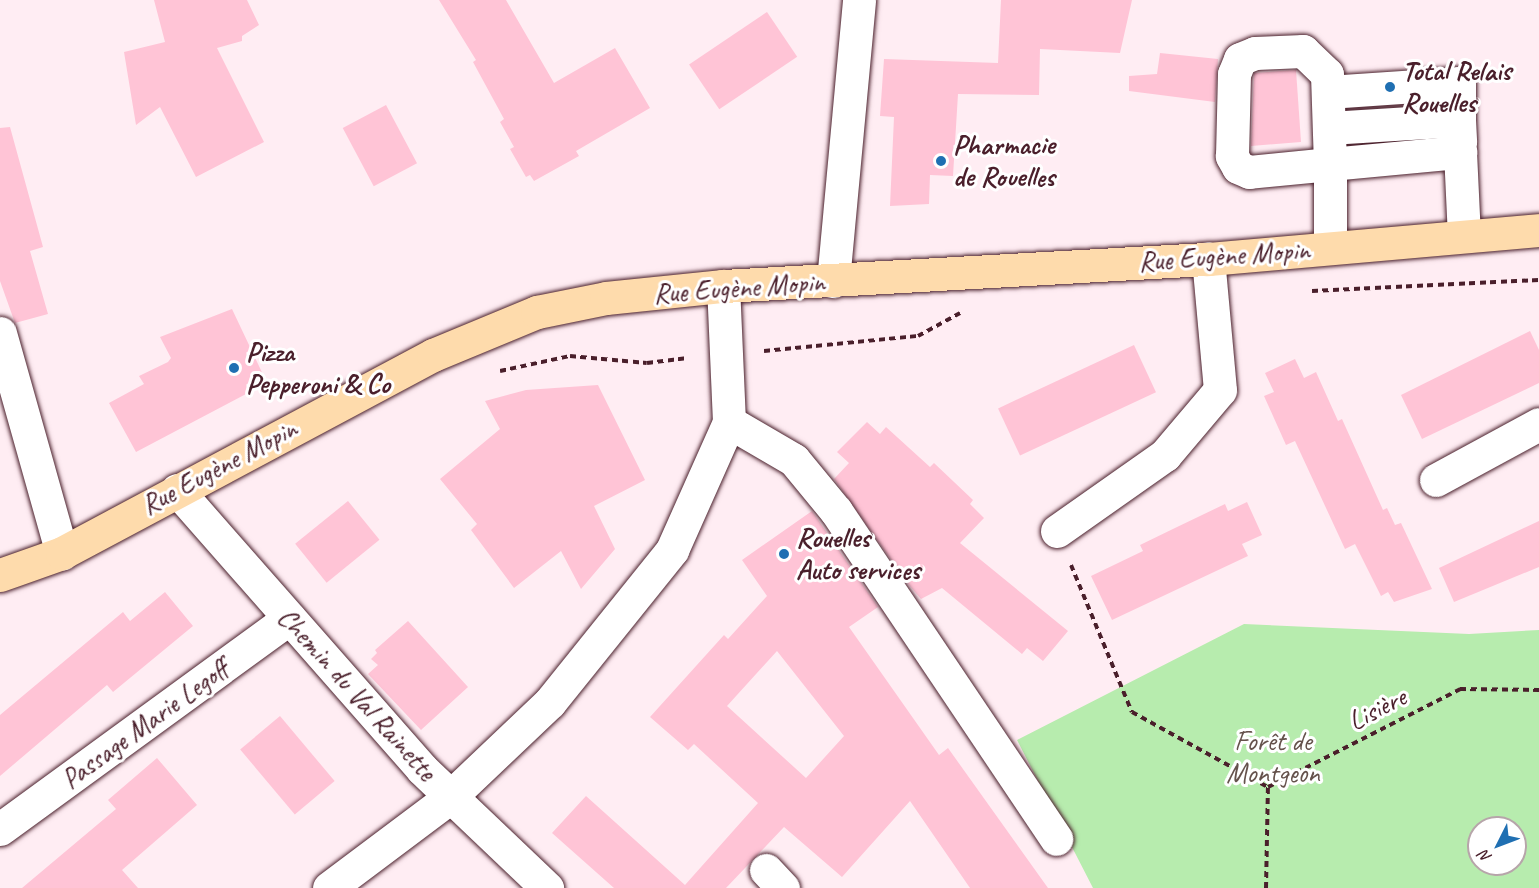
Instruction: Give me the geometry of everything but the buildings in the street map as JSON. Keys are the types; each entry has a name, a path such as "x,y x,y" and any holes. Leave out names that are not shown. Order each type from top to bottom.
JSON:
{"main road":[{"name":"Rue Eugène Mopin","path":"0,575 62,553 433,355 537,312 606,298 723,286 1208,259 1539,230"}],"street":[{"path":"833,281 859,0"},
{"path":"1330,248 1330,164 1327,74 1303,51 1256,53 1240,59 1234,74 1232,156 1238,166 1249,172 1330,164 1460,152"},
{"path":"1328,92 1459,83 1464,236"},
{"path":"1329,128 1460,120"},
{"path":"1057,531 1165,455 1220,390 1208,259"},
{"path":"328,888 449,798 550,702 672,550 729,422 723,286"},
{"path":"0,333 62,553"},
{"path":"729,422 794,460 836,511 1056,839"},
{"path":"1436,480 1539,424"},
{"name":"Chemin du Val Rainette","path":"177,490 449,798 547,888"},
{"name":"Passage Marie Legoff","path":"0,830 289,618"}],"path":[{"path":"1305,291 1539,280"},
{"path":"783,350 918,336 961,313 972,312"},
{"path":"1057,531 1132,712 1268,787 1266,888"},
{"name":"Lisière","path":"1268,787 1460,688 1539,690"}],"green space":[{"name":"Forêt de Montgeon","path":"1244,624 1469,634 1539,630 1539,888 1093,888 1017,740"}],"place":[{"name":"Total Relais Rouelles","path":"1390,87"},
{"name":"Pharmacie de Rouelles","path":"941,161"},
{"name":"Pizza Pepperoni & Co","path":"234,368"},
{"name":"Rouelles Auto services","path":"784,554"}]}
